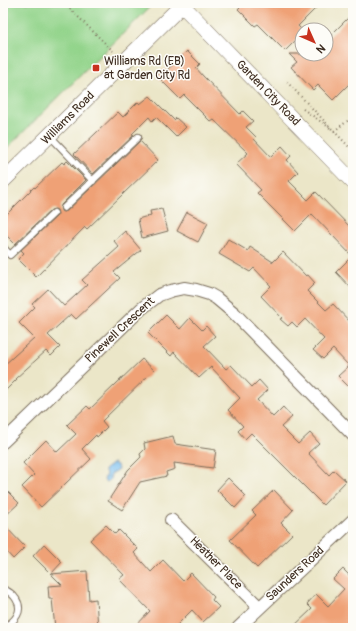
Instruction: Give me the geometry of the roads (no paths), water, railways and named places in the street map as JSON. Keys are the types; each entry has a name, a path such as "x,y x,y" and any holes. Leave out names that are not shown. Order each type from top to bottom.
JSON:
{"street":[{"name":"Williams Road","path":"3,181 183,4"},
{"name":"Garden City Road","path":"183,4 353,182"},
{"name":"Pinewell Crescent","path":"3,442 141,309 159,295 184,288 209,294 230,309 353,435"},
{"name":"Heather Place","path":"172,520 260,607"},
{"name":"Saunders Road","path":"238,628 353,520"}],"lane":[{"path":"50,136 93,181"},
{"path":"64,208 138,137"},
{"path":"3,247 10,254 54,213"},
{"path":"3,589 7,590 14,596 19,603 19,611 16,618 3,627"}],"water":[{"path":"113,463 117,465 118,470 111,474 110,480 106,482 104,480 106,474 104,470"}],"place":[{"name":"Williams Rd (EB) at Garden City Rd","path":"96,68"}]}
